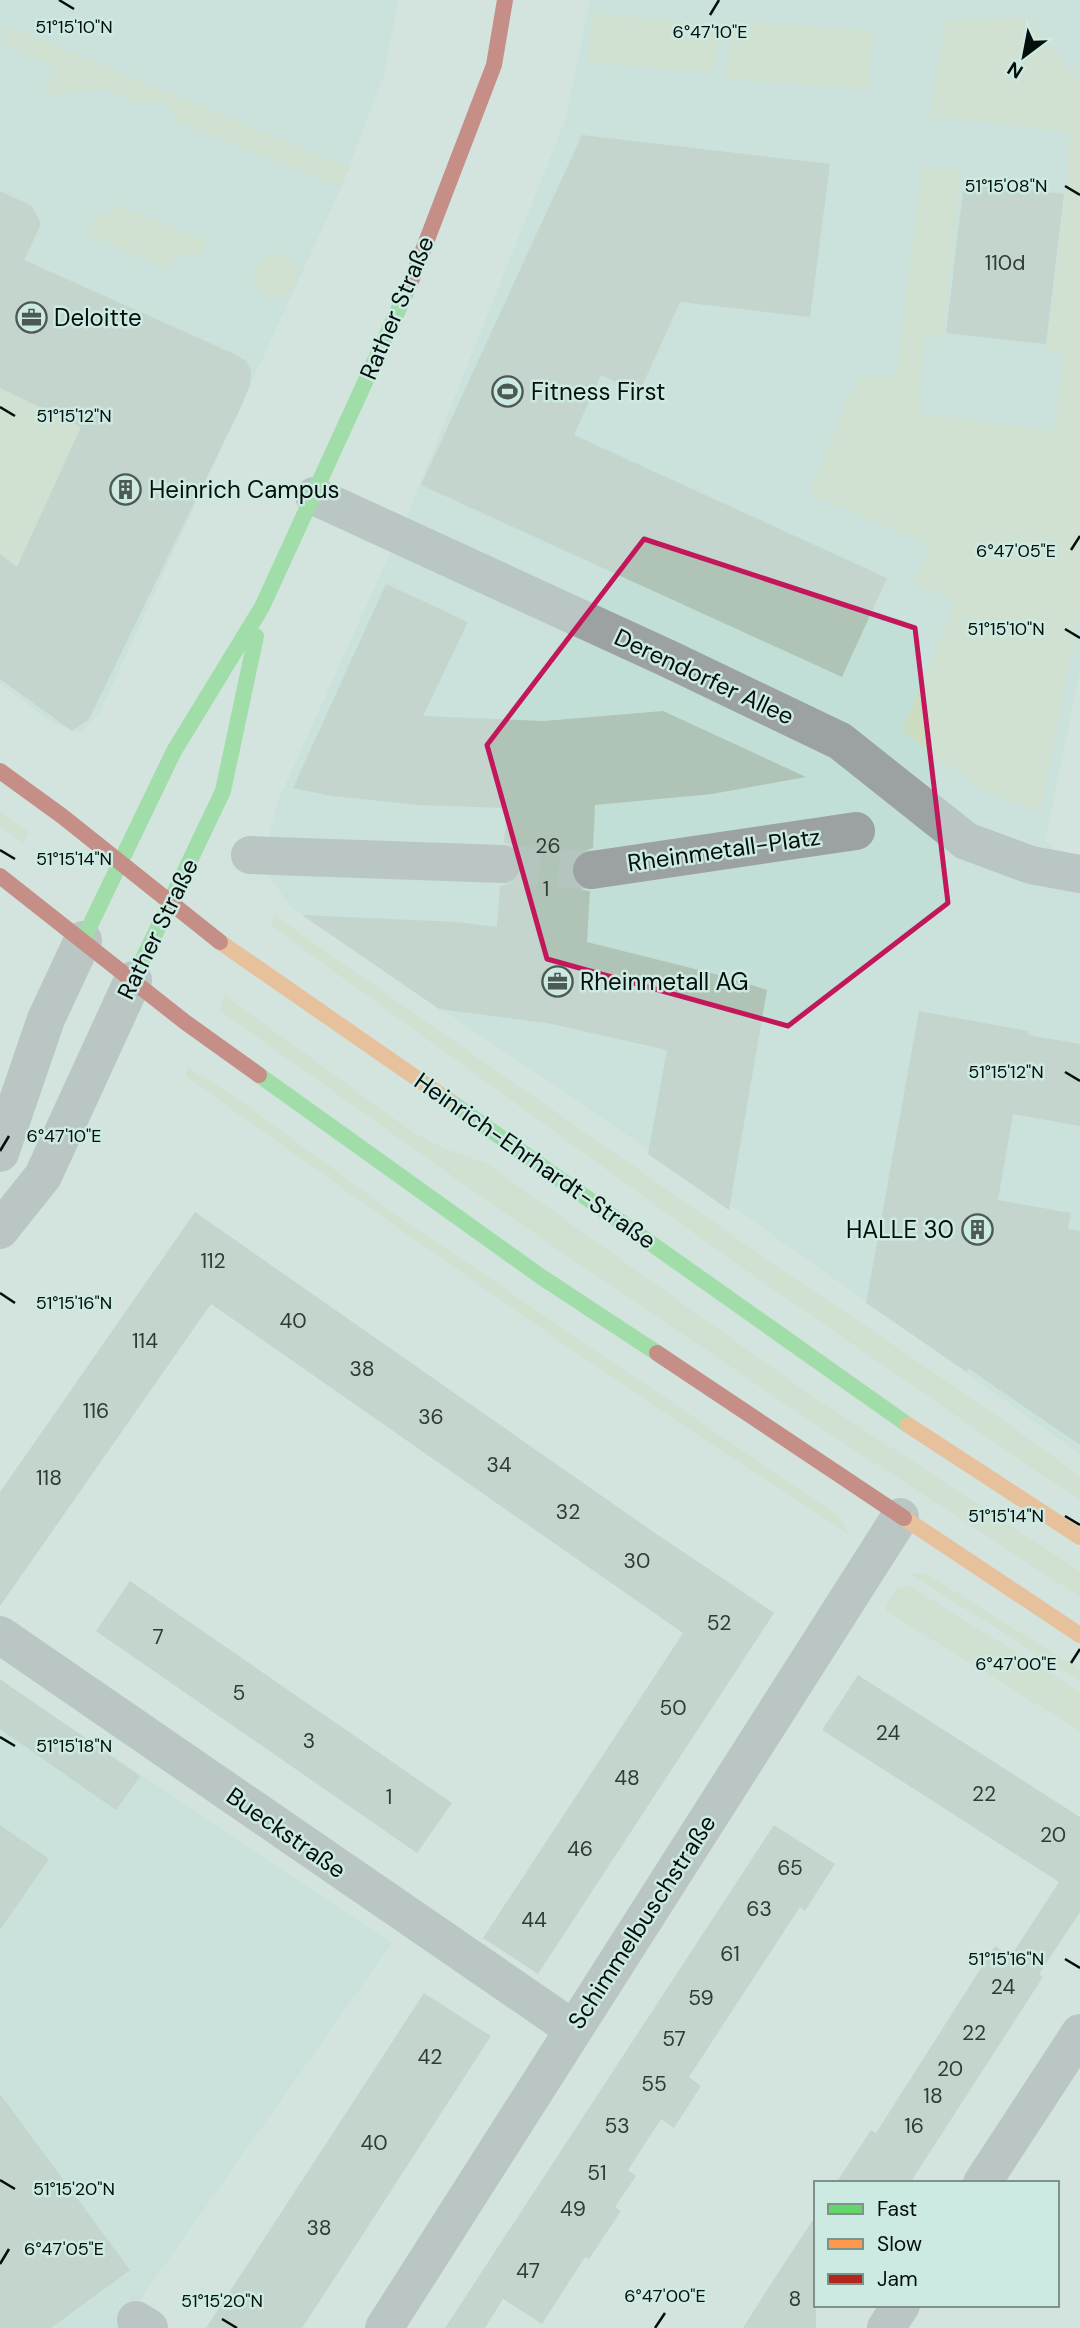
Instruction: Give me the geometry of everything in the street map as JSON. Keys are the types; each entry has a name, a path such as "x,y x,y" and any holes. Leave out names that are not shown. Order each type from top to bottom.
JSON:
{"main road":[{"name":"Rather Straße","path":"83,940 174,751 262,607 314,496 424,248 494,65 505,0"},
{"name":"Rather Straße","path":"133,980 223,791 262,607"},
{"name":"Heinrich-Ehrhardt-Straße","path":"0,771 234,953 490,1129 943,1449 1080,1537"},
{"path":"0,876 186,1022 540,1276 1080,1635"}],"street":[{"name":"Derendorfer Allee","path":"314,496 840,741 966,841 1031,865 1080,874"},
{"name":"Rheinmetall-Platz","path":"592,870 856,831"},
{"path":"250,855 502,864"},
{"name":"Rather Straße","path":"0,1153 46,1019 83,940"},
{"name":"Rather Straße","path":"0,1230 43,1176 133,980"},
{"name":"Schimmelbuschstraße","path":"384,2328 900,1517"},
{"name":"Bueckstraße","path":"0,1635 573,2029"},
{"path":"983,2181 1080,2033"},
{"path":"886,2328 900,2307"}],"highlighted area":[{"path":"644,539 915,628 948,903 788,1026 547,959 487,745"}],"shaded area":[{"path":"0,0 398,0 384,75 340,190 101,710 82,733 53,723 0,684"},
{"path":"590,0 1080,0 1080,671 1045,841 1080,867 1080,1454 749,1218 290,906 262,866 278,801 410,509 566,118"},
{"path":"592,13 718,25 714,73 588,62"},
{"path":"1028,18 1080,83 1080,609 1040,813 982,790 902,731 956,601 913,582 930,545 809,494 848,398 862,375 896,376 922,168 961,169 942,339 925,333 918,413 1054,431 1064,354 1047,351 1067,181 1069,132 930,116 946,19"},
{"path":"731,20 873,31 868,90 726,79"},
{"path":"8,26 350,168 341,187 176,121 175,113 161,102 153,101 145,105 104,89 47,95 44,93 56,67 0,42"},
{"path":"115,204 207,241 199,257 180,256 167,270 86,233 94,217 108,214"},
{"path":"276,254 291,261 298,276 291,291 276,298 261,291 254,276 261,261"},
{"path":"0,388 81,427 17,567 0,554"},
{"path":"0,811 29,832 23,843 0,827"},
{"path":"275,916 758,1253 998,1416 1080,1476 1080,1499 728,1258 270,925"},
{"path":"225,995 411,1131 441,1147 486,1163 808,1393 1080,1571 1080,1597 833,1436 480,1196 219,1010"},
{"path":"187,1067 231,1094 388,1209 820,1503 837,1515 849,1534 682,1425 435,1254 191,1080 186,1076"},
{"path":"908,1573 927,1574 1080,1670 1080,1681"},
{"path":"908,1585 1080,1692 1080,1731 887,1612 885,1605 897,1588"},
{"path":"0,1680 392,1943 123,2328 0,2328"}],"building":[{"path":"582,135 830,164 810,317 680,302 639,393 601,375 574,435 887,578 842,677 421,485"},
{"path":"964,182 1064,194 1046,344 946,333"},
{"name":"Heinrich Campus","path":"0,191 32,206 41,224 24,260 232,353 246,361 251,371 250,385 242,405 89,719 72,731 0,679 0,554 17,567 81,427 0,388"},
{"path":"386,584 468,622 423,716 544,721 663,711 806,777 712,794 595,805 593,848 579,853 571,863 570,873 575,883 583,890 590,891 587,942 723,976 767,990 729,1210 648,1154 667,1050 547,1023 439,1009 302,915 456,922 497,927 500,886 513,883 521,875 524,865 521,853 504,842 507,808 418,805 332,796 293,788"},
{"name":"HALLE 30","path":"919,1011 1028,1031 1028,1035 1080,1044 1080,1126 1013,1114 998,1200 1071,1213 1068,1229 1080,1231 1080,1445 968,1368 967,1372 866,1303"},
{"path":"195,1212 774,1613 538,1974 483,1938 683,1633 211,1304 0,1606 0,1492"},
{"path":"130,1581 452,1803 417,1853 96,1631"},
{"path":"858,1675 1080,1817 1080,1912 1039,1974 1043,1977 911,2181 837,2181 871,2130 876,2133 995,1946 1011,1956 1059,1882 822,1730"},
{"path":"0,1679 140,1776 116,1810 0,1729"},
{"path":"0,1825 49,1859 0,1930"},
{"path":"774,1825 835,1864 805,1911 800,1907 689,2077 701,2086 674,2128 661,2119 628,2170 636,2176 615,2207 621,2211 589,2259 585,2257 542,2324 503,2299 485,2328 445,2328"},
{"path":"424,1993 491,2036 325,2293 302,2328 206,2328"},
{"path":"0,2094 130,2270 51,2328 0,2328"},
{"path":"814,2218 816,2328 743,2328"}],"tunnel":[{"path":"502,864 592,870"}],"traffic: fast":[{"path":"83,940 174,751 262,607 410,284"},
{"path":"133,980 223,791 256,636"},
{"path":"259,1075 540,1276 657,1353"},
{"path":"448,1100 908,1425"}],"traffic: slow":[{"path":"220,942 448,1100"},
{"path":"908,1425 1080,1537"},
{"path":"904,1518 1080,1635"}],"traffic: jam":[{"path":"410,284 494,65 505,0"},
{"path":"0,771 62,816 220,942"},
{"path":"0,876 185,1022 259,1075"},
{"path":"657,1353 904,1518"}],"place":[{"name":"Deloitte","path":"31,318"},
{"name":"Fitness First","path":"508,392"},
{"name":"Heinrich Campus","path":"126,490"},
{"name":"Rheinmetall AG","path":"557,982"},
{"name":"HALLE 30","path":"977,1230"}]}
